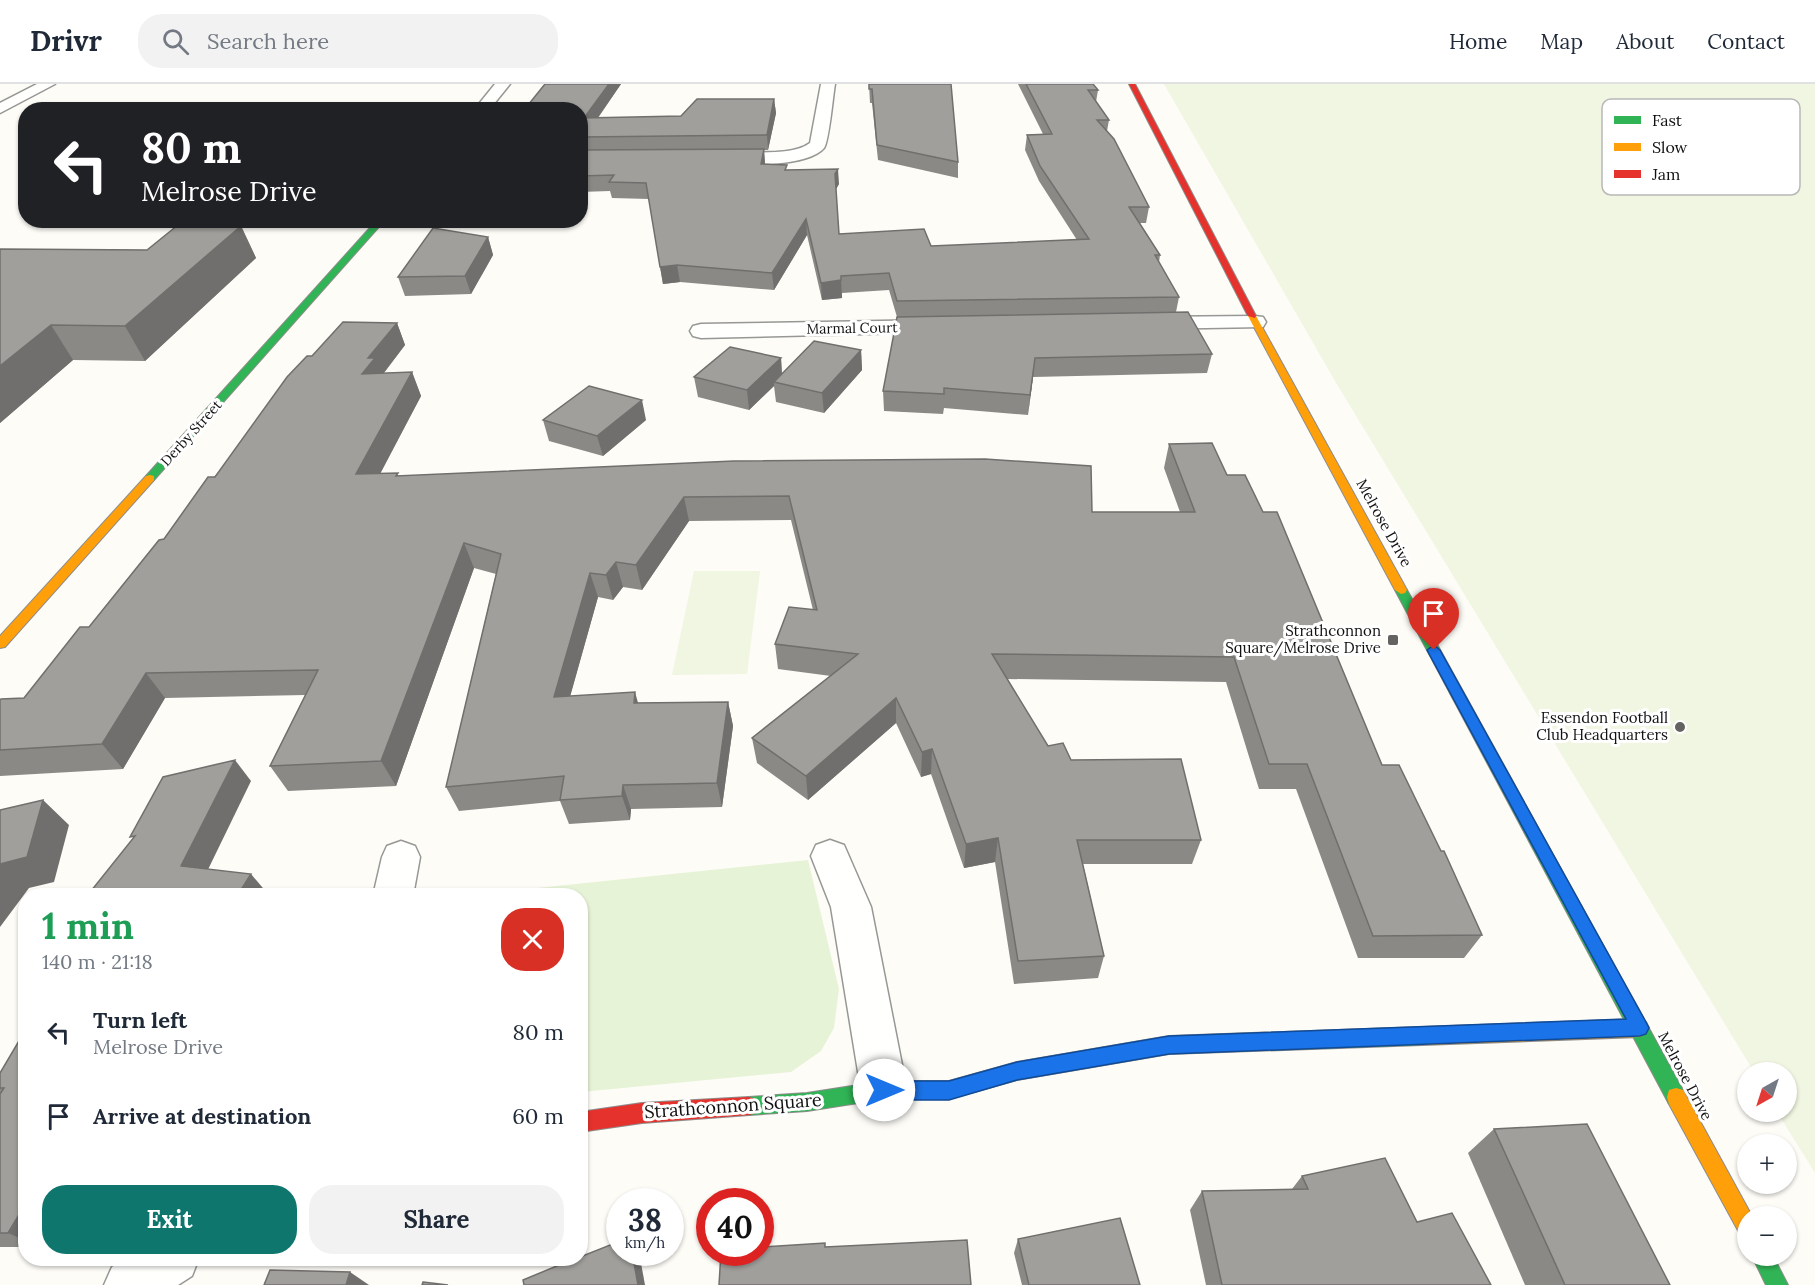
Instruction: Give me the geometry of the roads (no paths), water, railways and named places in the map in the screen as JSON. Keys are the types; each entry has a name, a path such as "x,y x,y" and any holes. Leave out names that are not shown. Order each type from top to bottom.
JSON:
{"street":[{"path":"0,109 7,102 48,84"},
{"path":"488,102 503,84"},
{"path":"708,158 796,156 814,150 818,145 828,84"},
{"name":"Melrose Drive","path":"1132,84 1255,322 1737,1209"},
{"name":"Derby Street","path":"0,644 375,228"},
{"path":"1126,324 1255,322"},
{"name":"Marmal Court","path":"700,331 960,326"},
{"path":"830,856 852,907 884,1090"},
{"path":"395,888 401,857"},
{"name":"Strathconnon Square","path":"588,1121 642,1113 807,1102 884,1090 949,1090 1017,1071 1169,1045 1640,1028"},
{"path":"130,1285 161,1266"},
{"path":"1768,1266 1778,1285"}],"place":[{"name":"Strathconnon Square/Melrose Drive","path":"1393,640"},
{"name":"Essendon Football Club Headquarters","path":"1680,727"}]}
